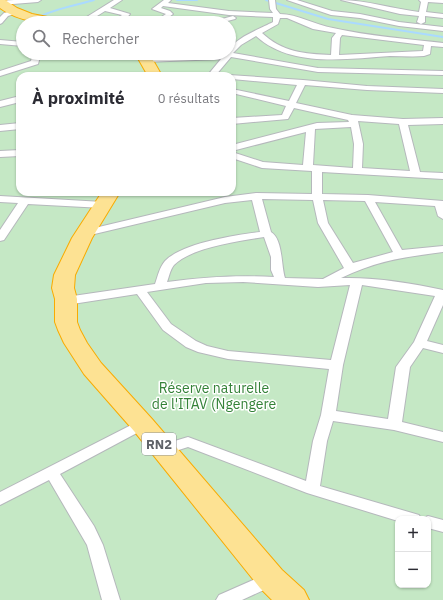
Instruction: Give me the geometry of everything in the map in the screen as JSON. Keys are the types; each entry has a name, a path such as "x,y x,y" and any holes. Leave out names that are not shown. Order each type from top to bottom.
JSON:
{"highway":[{"path":"5,7 35,16"},
{"path":"146,60 153,72"},
{"name":"RN2","path":"107,199 77,247 65,274 63,286 66,301 65,316 69,330 80,351 96,372 142,424 271,579 293,600"}],"street":[{"path":"0,22 6,14 5,7 38,0"},
{"path":"92,16 119,0"},
{"path":"236,46 238,43 276,23 277,14 273,9 272,0"},
{"path":"290,0 331,13 443,29"},
{"path":"344,0 423,15 443,16"},
{"path":"422,0 443,1"},
{"path":"421,27 425,0"},
{"path":"167,16 170,14 168,12 156,10 165,2 229,13 277,14 297,18 316,26 340,32 370,48 394,54 443,73"},
{"path":"312,6 323,2"},
{"path":"360,16 376,7"},
{"path":"104,9 127,14 125,16"},
{"path":"236,18 260,14"},
{"path":"335,57 336,38 340,32"},
{"path":"257,33 268,43 279,49 302,54 335,57 370,48 428,43 443,46"},
{"path":"0,42 16,43"},
{"path":"236,57 318,70 379,71 418,63 427,52 428,43"},
{"path":"370,48 379,71"},
{"path":"0,74 35,62 35,60"},
{"path":"214,72 224,60"},
{"path":"14,70 18,72"},
{"path":"236,76 367,88 443,91"},
{"path":"236,121 285,117 303,82"},
{"path":"236,92 291,104 353,121"},
{"path":"0,104 16,100"},
{"path":"353,121 359,142 358,171"},
{"path":"236,147 311,128 353,121 442,123"},
{"path":"403,122 416,174"},
{"path":"0,128 16,126"},
{"path":"311,128 313,169 323,223 354,275"},
{"path":"0,154 16,153"},
{"path":"236,156 262,164 313,169 443,176"},
{"path":"256,196 266,234 269,235 277,257 277,270 281,282"},
{"path":"86,233 226,200 256,196 368,198 441,204 443,216"},
{"path":"368,198 399,254"},
{"path":"0,199 25,201 107,199"},
{"path":"0,238 25,201"},
{"path":"160,286 163,275 171,262 193,250 266,234"},
{"path":"312,489 320,441 328,414 336,365 356,266 399,254 443,249"},
{"path":"66,301 206,280 243,279 281,282 326,282 354,275 443,294 420,343 402,367 394,425"},
{"path":"140,290 156,314 167,327 191,344 203,349 228,355 336,365"},
{"path":"420,343 443,349"},
{"path":"328,414 394,425 443,438"},
{"path":"0,499 52,473 142,424"},
{"path":"163,450 188,442 312,489 403,516"},
{"path":"52,473 95,545 111,600"},
{"path":"431,523 443,526"},
{"path":"225,600 271,579"}],"green space":[{"name":"Réserve naturelle de l'ITAV (Ngengere","path":"0,0 443,0 443,600 0,600"}],"waterway":[{"path":"41,16 94,0"},
{"path":"177,0 197,0"},
{"path":"266,0 328,19 443,37"}]}
